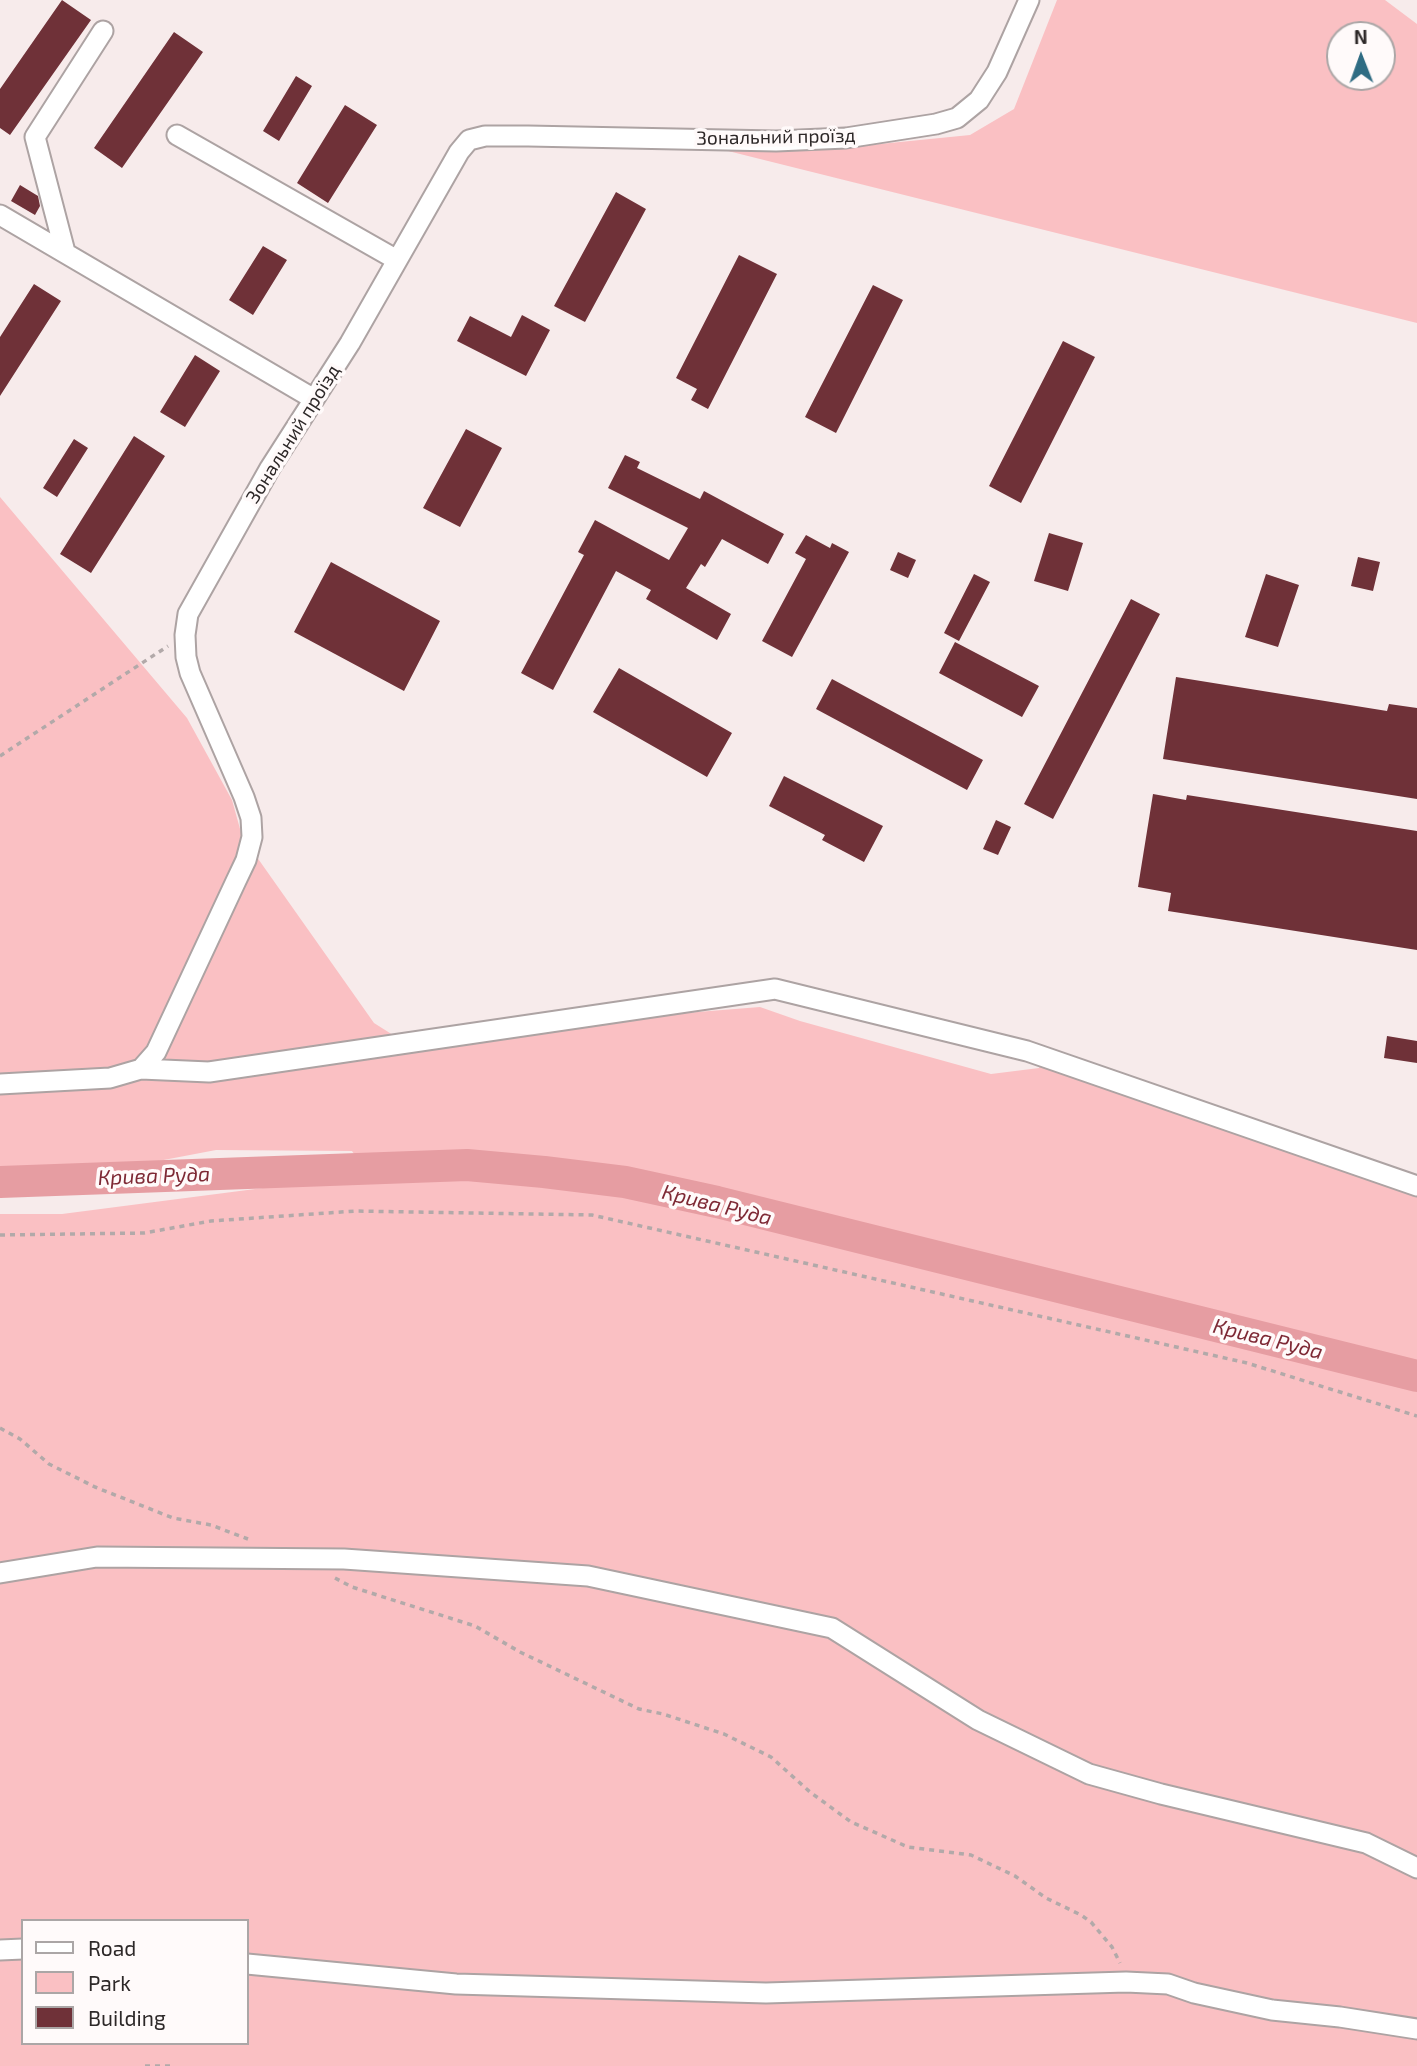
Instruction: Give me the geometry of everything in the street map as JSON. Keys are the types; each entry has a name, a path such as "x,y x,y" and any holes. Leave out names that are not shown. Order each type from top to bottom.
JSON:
{"street":[{"name":"Зональний проїзд","path":"141,1069 156,1052 246,860 252,837 251,818 244,797 190,673 185,635 188,614 270,468 350,344 459,152 469,140 477,138 528,136 776,141 846,138 936,124 957,118 979,100 997,72 1029,0"},
{"path":"65,252 35,137 103,32"},
{"path":"177,135 397,260"},
{"path":"0,215 314,399"},
{"path":"0,1084 110,1078 141,1069 209,1072 775,989 1027,1051 1417,1186"},
{"path":"0,1573 110,1557 344,1559 588,1576 832,1628 978,1720 1089,1774 1366,1843 1417,1868"},
{"path":"0,1950 21,1949"},
{"path":"248,1964 456,1984 766,1993 1126,1982 1168,1984 1194,1993 1272,2010 1417,2029"}],"path":[{"path":"0,756 185,635"},
{"path":"0,1235 144,1233 211,1221 356,1211 592,1215 1247,1363 1417,1416"},
{"path":"0,1428 20,1439 49,1464 95,1487 173,1518 211,1525 259,1543"},
{"path":"329,1575 352,1587 475,1626 520,1652 639,1709 724,1734 771,1757 810,1792 851,1822 908,1847 971,1855 1015,1876 1046,1898 1091,1922 1118,1958 1126,1982"},
{"path":"145,2066 171,2066"}],"green space":[{"path":"1057,0 1385,0 1417,24 1417,323 724,150 850,147 970,135 1014,109"},
{"path":"0,497 187,718 232,800 242,836 374,1023 412,1047 585,1021 760,1007 800,1021 991,1074 1039,1068 1046,1047 1417,1182 1417,2066 0,2066 0,1214 62,1214 286,1185 374,1183 352,1151 216,1150 106,1171 0,1172"}],"building":[{"path":"62,0 91,20 10,135 0,128 0,89"},
{"path":"174,32 203,52 122,168 94,148"},
{"path":"296,76 312,86 279,141 263,131"},
{"path":"345,105 377,125 328,203 297,183"},
{"path":"20,185 38,196 40,206 35,215 11,201"},
{"path":"616,192 646,209 585,322 554,306"},
{"path":"263,246 287,260 253,315 229,300"},
{"path":"739,255 777,274 708,409 691,400 697,389 676,378"},
{"path":"34,284 61,301 0,396 0,337"},
{"path":"873,285 903,300 836,433 805,417"},
{"path":"522,315 550,330 526,376 457,341 470,316 511,337"},
{"path":"1063,341 1095,357 1021,503 989,486"},
{"path":"195,355 220,371 185,427 160,412"},
{"path":"466,429 502,448 460,527 423,508"},
{"path":"134,436 165,456 91,573 60,554"},
{"path":"74,439 88,448 57,497 43,488"},
{"path":"625,455 640,462 637,468 700,499 704,491 784,534 768,564 722,539 705,567 701,564 686,588 731,614 717,640 646,599 651,590 616,571 553,690 521,673 584,555 578,552 595,520 669,560 688,528 608,488"},
{"path":"1049,533 1083,543 1068,591 1034,581"},
{"path":"806,535 830,548 832,543 849,552 792,657 762,641 806,559 795,553"},
{"path":"898,552 916,560 908,578 890,570"},
{"path":"1358,557 1380,562 1373,591 1351,586"},
{"path":"331,562 440,621 404,691 294,632"},
{"path":"974,574 990,582 959,641 944,633"},
{"path":"1266,574 1299,585 1278,647 1245,637"},
{"path":"1131,599 1160,614 1053,819 1024,804"},
{"path":"955,642 1039,686 1022,717 939,673"},
{"path":"619,668 732,733 707,777 593,712"},
{"path":"1176,677 1387,711 1389,704 1417,708 1417,799 1163,759"},
{"path":"832,679 983,760 967,790 816,709"},
{"path":"784,776 883,826 864,862 822,840 825,835 769,806"},
{"path":"1153,794 1186,800 1187,795 1417,831 1417,950 1168,911 1171,893 1138,887"},
{"path":"996,820 1011,827 998,855 983,849"},
{"path":"1387,1036 1417,1041 1417,1063 1384,1058"}],"waterway":[{"name":"Крива Руда","path":"0,1182 467,1165 625,1182 717,1202 1417,1376"}]}
